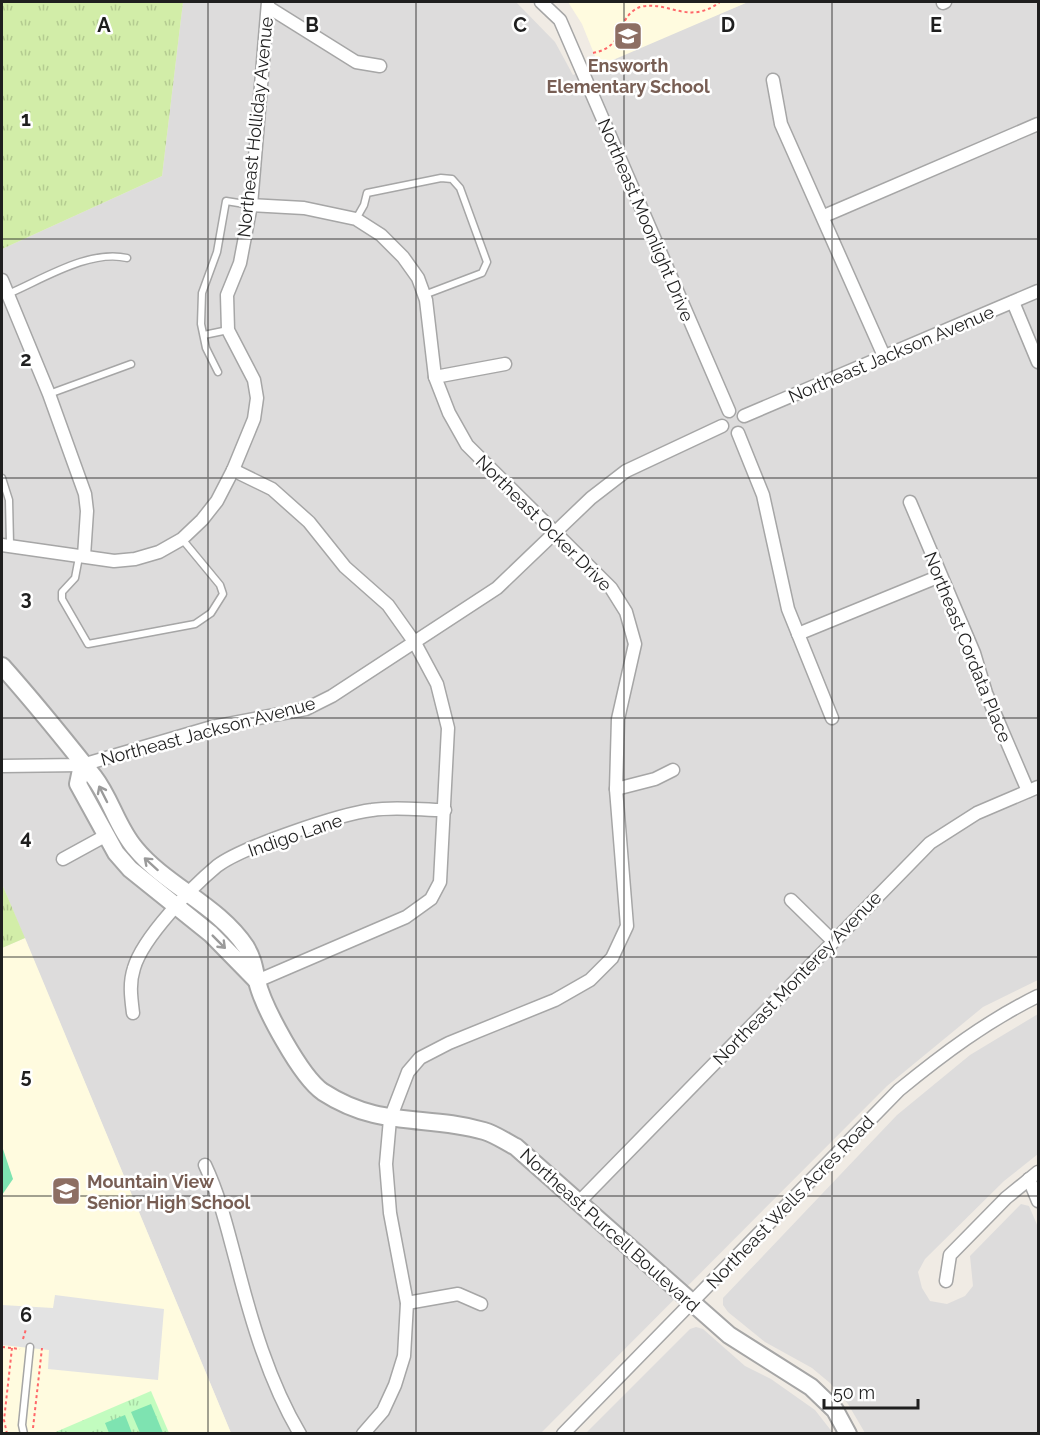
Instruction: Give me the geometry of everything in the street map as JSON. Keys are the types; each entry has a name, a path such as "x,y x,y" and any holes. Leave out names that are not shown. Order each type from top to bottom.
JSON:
{"street":[{"name":"Northeast Moonlight Drive","path":"541,2 560,20 729,411"},
{"path":"268,4 356,62 380,66"},
{"name":"Northeast Holliday Avenue","path":"6,545 114,561 135,560 159,552 182,539 217,501 233,470 254,419 257,399 254,380 228,330 227,295 240,262 251,205 268,4"},
{"path":"773,80 781,124 824,216 884,356"},
{"path":"824,216 1038,124"},
{"name":"Northeast Ocker Drive","path":"251,205 304,208 356,219 381,235 403,257 418,278 424,295 435,377 449,413 467,445 611,588 626,612 635,644 618,719 616,789 627,926 612,958 590,980 555,999 449,1043 420,1058 408,1072 390,1119 386,1164 390,1212 407,1303 404,1356 395,1385 383,1411 363,1434"},
{"path":"2,280 49,394 85,494 87,510 82,556"},
{"name":"Northeast Jackson Avenue","path":"744,416 1038,291"},
{"path":"1013,302 1038,362"},
{"path":"435,377 505,364"},
{"path":"729,411 739,411 744,416 744,428 738,433 727,432 722,426 723,415 729,411"},
{"name":"Northeast Jackson Avenue","path":"2,766 82,765 212,727 306,709 332,696 497,588 591,498 626,471 722,426"},
{"path":"738,433 763,495 788,609 832,718"},
{"path":"233,470 272,489 309,522 345,567 388,605 415,643 437,684 448,728 440,882 431,899 406,917 257,981"},
{"name":"Northeast Cordata Place","path":"910,502 974,653 986,693 1033,789"},
{"path":"798,634 940,576"},
{"name":"Northeast Purcell Boulevard","path":"2,666 51,721 82,765 95,778 120,827 134,848 153,867 190,893 244,945 255,962 257,981 296,1064 321,1091 355,1110 390,1119 450,1124 486,1131 516,1147 692,1303 753,1352 811,1387 835,1410 848,1434"},
{"name":"Northeast Purcell Boulevard","path":"82,765 78,784 105,836 130,869 211,934 257,981"},
{"path":"616,789 655,779 673,770"},
{"name":"Northeast Monterey Avenue","path":"579,1202 930,843 977,813 1033,789"},
{"name":"Indigo Lane","path":"133,1013 130,986 134,966 147,943 176,906 218,865 255,846 317,825 372,810 445,810"},
{"path":"63,859 105,836"},
{"path":"791,900 833,941"},
{"name":"Northeast Wells Acres Road","path":"563,1434 899,1090 952,1047 1006,1012 1038,996"},
{"path":"205,1165 227,1223 258,1336 275,1383 300,1434"},
{"path":"1034,1176 1038,1201"},
{"path":"946,1281 950,1255 1034,1176"},
{"path":"407,1303 458,1294 481,1304"}],"lane":[{"path":"356,219 364,205 367,192 441,178 452,180 460,188 488,262 482,273 424,295"},
{"path":"218,372 201,324 202,293 217,252 226,201 251,205"},
{"path":"9,294 94,257 113,255 127,258"},
{"path":"204,335 228,330"},
{"path":"49,394 131,364"},
{"path":"2,478 9,500 6,545"},
{"path":"82,556 75,578 62,592 62,599 88,644 195,624 219,604 224,594 220,585 182,539"},
{"path":"24,1434 22,1425 30,1347"}],"path":[{"path":"593,53 612,47 619,38 626,18 641,7 664,4 694,13 720,2"},
{"path":"2,1347 22,1349 26,1329"},
{"path":"7,1434 4,1420 12,1348"},
{"path":"32,1434 42,1348"}],"shaded area":[{"path":"183,2 516,2 555,42 573,75 748,2 1038,2 1038,980 983,1007 887,1086 541,1433 231,1433 2,884 2,249 162,176"},
{"name":"Ensworth Elementary School","path":"568,2 748,2 599,66 582,24"},
{"name":"Mountain View Senior High School","path":"25,938 231,1433 2,1433 2,948"},
{"path":"1038,1014 1038,1154 1004,1181 925,1259 918,1272 922,1288 930,1301 947,1304 965,1296 973,1286 970,1256 1021,1204 1029,1206 1038,1227 1038,1433 865,1433 848,1404 830,1383 812,1368 765,1342 728,1312 723,1305 723,1298 897,1115 970,1055"},
{"path":"55,1295 164,1309 158,1380 48,1369 49,1350 2,1345 2,1305 53,1308"},
{"path":"696,1327 703,1329 745,1366 771,1379 815,1410 833,1433 586,1433 690,1329"}],"green space":[{"path":"2,2 183,2 162,176 2,249"},
{"path":"2,884 25,938 2,948"},
{"path":"2,1146 13,1179 2,1195"},
{"path":"151,1391 169,1433 51,1434"},
{"path":"151,1404 163,1433 140,1433 131,1412"},
{"path":"125,1415 132,1433 109,1433 105,1423"}],"place":[{"name":"Ensworth Elementary School","path":"628,36"},
{"name":"Mountain View Senior High School","path":"66,1191"}]}
